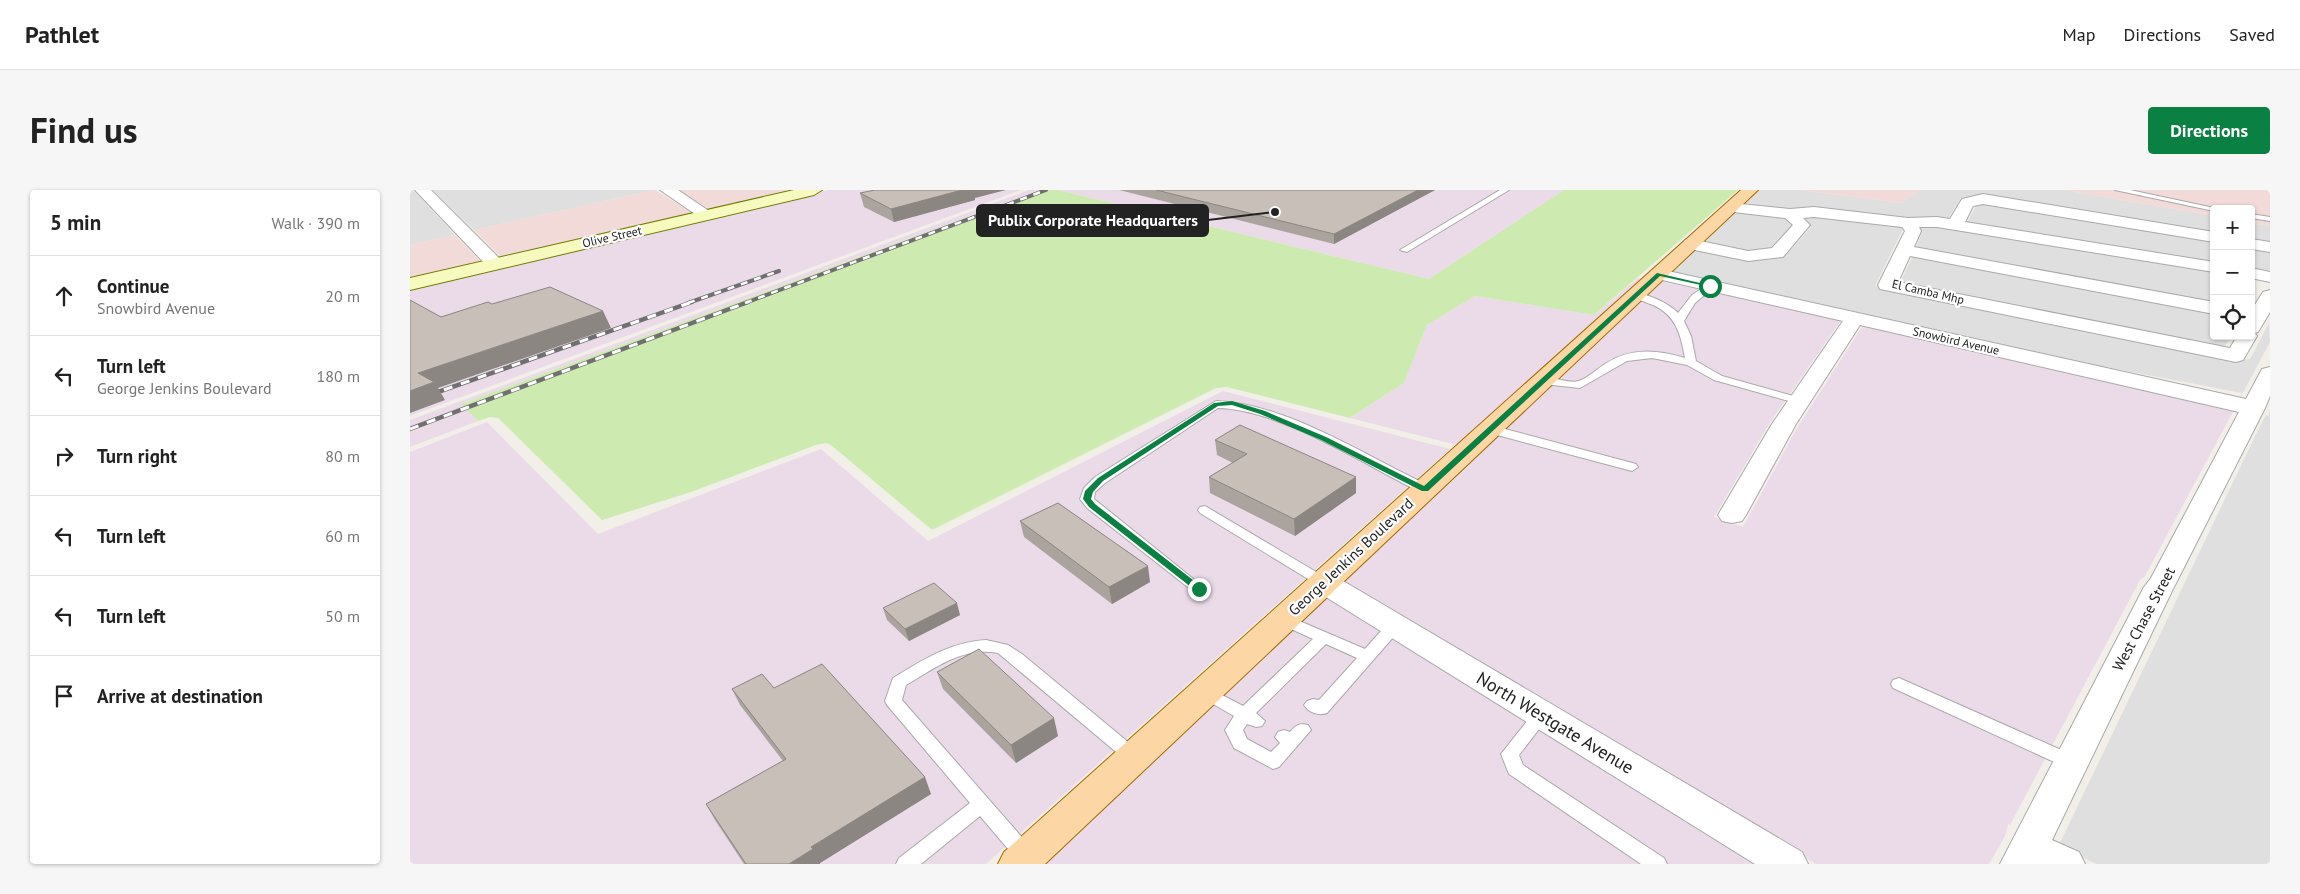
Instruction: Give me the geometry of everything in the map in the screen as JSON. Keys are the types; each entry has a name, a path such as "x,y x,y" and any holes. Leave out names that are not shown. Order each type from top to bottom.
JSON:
{"main road":[{"name":"Olive Street","path":"410,284 814,190"},
{"name":"George Jenkins Boulevard","path":"1022,860 1740,199"}],"street":[{"path":"423,190 495,264"},
{"path":"668,190 707,215"},
{"path":"1740,199 1790,214 1814,212 1908,223 1920,222 1955,225 2210,266"},
{"path":"1955,225 1968,202 1983,199 2210,236"},
{"path":"1691,244 1748,256 1777,253 1802,225 1790,214"},
{"path":"1908,223 1913,230 1905,250 2210,307"},
{"path":"2255,245 2270,248"},
{"name":"El Camba Mhp","path":"1905,250 1886,285 2236,356 2244,340"},
{"name":"Snowbird Avenue","path":"1659,274 2253,408"},
{"path":"2255,274 2270,277"},
{"path":"2255,319 2270,296"},
{"path":"1732,515 1784,424 1855,318"},
{"name":"West Chase Street","path":"2024,856 2159,587 2163,583 2270,374"},
{"name":"North Westgate Avenue","path":"1323,582 1774,860"},
{"path":"2024,856 2065,864"}],"lane":[{"path":"1404,250 1505,190"},
{"path":"2119,190 2210,208"},
{"path":"2255,217 2270,219"},
{"path":"1679,321 1686,305 1696,293 1710,286"},
{"path":"1636,295 1657,302 1670,310 1679,321 1687,338 1691,363"},
{"path":"1543,381 1580,385 1615,362 1643,354 1657,354 1691,363 1718,378 1800,401"},
{"path":"1199,589 1092,506 1087,499 1089,491 1100,480 1216,404 1232,403 1262,412 1324,438 1425,489"},
{"path":"1490,429 1632,467"},
{"path":"1204,510 1323,582"},
{"path":"1283,619 1368,658"},
{"path":"1313,705 1321,710 1337,686 1368,658 1395,626"},
{"path":"1292,736 1273,762 1240,743 1234,730 1250,718 1300,669 1323,638"},
{"path":"1022,860 981,805 893,701 899,682 953,650 978,645 1001,648 1016,658 1134,757"},
{"path":"1899,684 2071,762"},
{"path":"1205,692 1250,718"},
{"path":"1541,715 1510,754 1515,769 1657,864"},
{"path":"906,864 981,805"}],"shaded area":[{"path":"410,190 413,190 455,235 410,245"},
{"path":"433,190 655,190 474,230"},
{"path":"655,190 696,215 503,259 474,230"},
{"path":"678,190 803,190 712,211"},
{"path":"829,190 1021,190 410,416 410,288"},
{"path":"1029,190 1041,190 461,404 478,421 410,447 410,420"},
{"path":"1058,190 1564,190 1429,279"},
{"path":"1759,190 1799,190 1901,203 1920,190 2064,190 2210,215 2210,234 1981,196 1961,198 1947,221 1742,207"},
{"path":"1799,190 1920,190 1901,203"},
{"path":"2064,190 2270,190 2270,226 2255,224 2255,205 2210,205 2210,215"},
{"path":"1978,202 2210,239 2210,259 2206,263 1966,224"},
{"path":"1737,211 1784,216 1793,224 1769,250 1757,252 1703,244"},
{"path":"1810,215 1900,225 1903,229 1875,286 2238,360 2250,359 2269,323 2270,342 2239,400 2242,393 2002,347 1671,274 1697,249 1754,260 1786,255 1811,227 1800,216"},
{"path":"2255,224 2270,226 2270,245 2255,242"},
{"path":"1926,225 2210,269 2210,304 1916,249 1922,232 1918,226"},
{"path":"455,235 483,264 410,281 410,245"},
{"path":"2255,247 2270,250 2270,274 2255,272"},
{"path":"1914,254 2210,311 2210,340 2229,340 2223,350 1899,284"},
{"path":"1638,278 1643,279 1457,445 1350,418 1404,383 1427,325 1475,296 1594,315"},
{"path":"1662,282 1842,319 1771,421 1714,517 1743,527 1797,428 1864,324 2235,408 2145,576 2140,580 2010,825 2008,824 2005,836 1989,864 1816,864 1343,582"},
{"path":"1223,391 1450,449 986,864 410,864 410,452 487,422 598,534 821,449 928,541"},
{"path":"2270,409 2270,864 2097,864 2058,847 2260,426 2266,415 2269,416"},
{"path":"1326,597 1760,864 1045,864"}],"green space":[{"path":"1041,190 1058,190 1429,279 1564,190 1738,190 1594,315 1475,296 1427,325 1404,383 1350,418 1227,387 1216,388 932,530 831,445 826,443 816,445 691,492 602,520 498,418 490,417 478,421 461,404"}],"building":[{"path":"875,190 962,190 891,209 860,193"},
{"path":"1156,190 1418,190 1334,234"},
{"path":"550,287 603,311 418,373 434,382 410,391 410,300 441,317 488,302 492,304"},
{"path":"1240,425 1356,477 1294,519 1209,477 1247,454 1215,440"},
{"path":"1058,503 1148,566 1109,587 1020,521"},
{"path":"934,583 957,603 905,629 883,608"},
{"path":"979,649 1054,718 1011,745 937,672"},
{"path":"822,664 925,777 811,847 813,849 789,864 746,864 706,804 786,759 732,689 762,674 774,688"}],"railway":[{"path":"745,303 1046,190"},
{"path":"688,303 779,271"},
{"path":"410,402 692,302"},
{"path":"410,429 748,302"}],"place":[{"name":"Publix Corporate Headquarters","path":"1275,212"}],"route":[{"path":"1199,589 1092,506 1087,499 1089,491 1100,480 1216,404 1232,403 1262,412 1324,438 1397,477 1425,489 1659,274 1710,286"}]}
